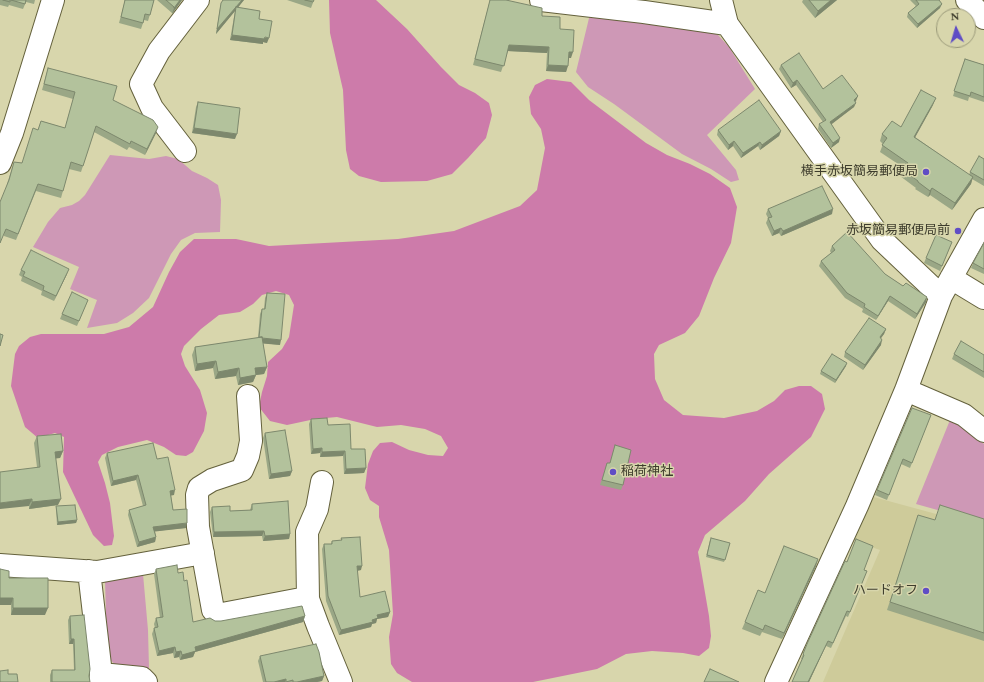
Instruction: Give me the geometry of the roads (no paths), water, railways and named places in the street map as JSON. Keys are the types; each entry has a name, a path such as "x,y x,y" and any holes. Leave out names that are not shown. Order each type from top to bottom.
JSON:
{"street":[{"path":"0,163 12,133 53,0"},
{"path":"185,151 152,108 141,84 159,51 198,0"},
{"path":"541,0 644,12 727,24"},
{"path":"721,0 727,24 882,240 946,287 984,298"},
{"path":"967,0 984,18"},
{"path":"776,682 857,506 906,390 946,287 984,219"},
{"path":"906,390 964,415 984,431"},
{"path":"248,396 251,441 248,456 242,470 212,480 199,488 197,495 198,527 213,610 217,615 301,599 308,599"},
{"path":"322,482 317,509 307,532 308,599 341,682"},
{"path":"0,565 97,572 203,553"},
{"path":"89,571 100,678 142,678 146,682"}],"place":[{"name":"横手赤坂簡易郵便局","path":"926,172"},
{"name":"赤坂簡易郵便局前","path":"958,231"},
{"name":"稲荷神社","path":"613,472"},
{"name":"ハードオフ","path":"926,591"}]}
